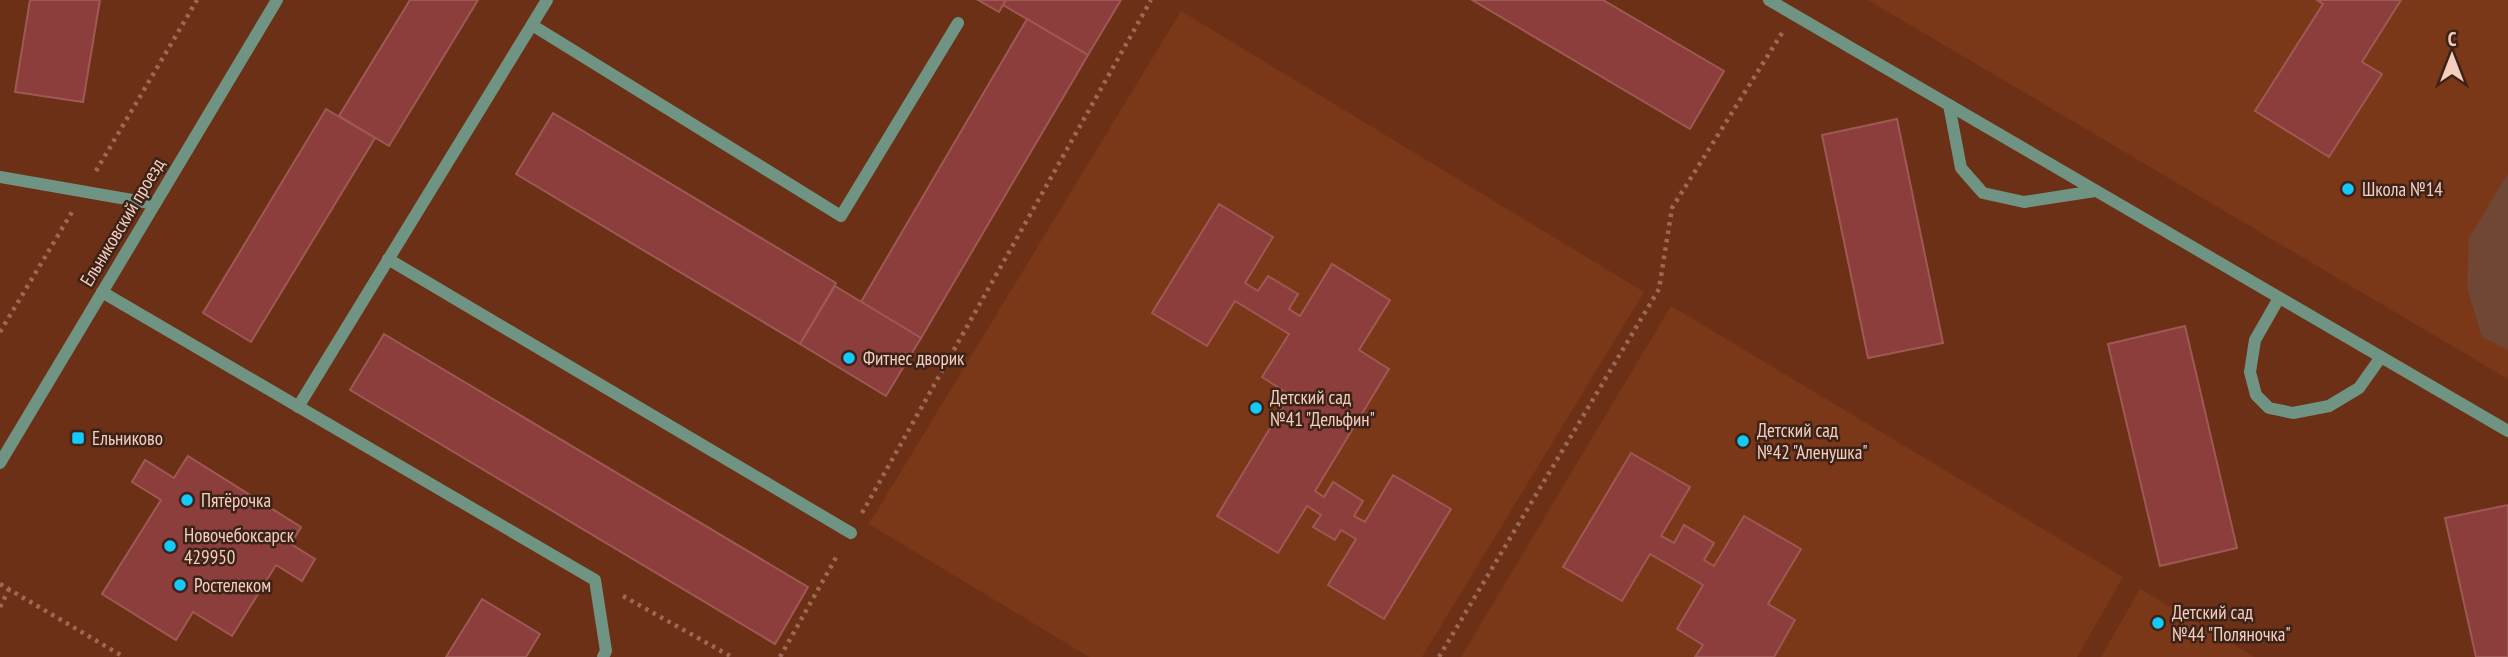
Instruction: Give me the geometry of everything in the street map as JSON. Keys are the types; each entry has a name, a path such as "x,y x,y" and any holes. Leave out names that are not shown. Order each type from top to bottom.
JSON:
{"street":[{"name":"Ельниковский проезд","path":"0,463 277,0"},
{"path":"298,407 547,0"},
{"path":"1769,0 2508,431"},
{"path":"532,25 841,216 958,23"},
{"path":"1949,106 1961,168 1983,193 2024,202 2095,191"},
{"path":"0,177 155,204"},
{"path":"388,259 851,533"},
{"path":"102,292 595,580 606,651 604,657"},
{"path":"2279,298 2255,340 2250,372 2256,395 2269,408 2293,413 2329,406 2360,388 2381,357"}],"path":[{"path":"780,657 1151,0"},
{"path":"1438,657 1659,289 1671,208 1794,15"},
{"path":"595,580 733,657"},
{"path":"0,584 124,657"},
{"path":"0,607 9,589"}],"shaded area":[{"name":"Школа №14","path":"1868,0 2508,0 2508,379"},
{"name":"Детский сад №41 \"Дельфин\"","path":"1181,11 1644,292 1422,657 1089,657 869,524"},
{"path":"2508,173 2508,350 2482,337 2467,288 2469,238"},
{"name":"Детский сад №42 \"Аленушка\"","path":"1671,306 2123,577 2077,657 1461,657"},
{"name":"Детский сад №44 \"Поляночка\"","path":"2140,589 2254,657 2101,657"}],"building":[{"path":"30,0 100,0 83,102 15,92"},
{"path":"410,0 478,0 389,146 339,116"},
{"path":"978,0 1006,0 999,12"},
{"path":"1006,0 1121,0 1088,55 1003,5"},
{"path":"1472,0 1603,0 1724,71 1690,129"},
{"path":"2317,0 2401,0 2362,62 2382,74 2329,157 2255,111 2323,4"},
{"path":"1027,19 1088,55 921,338 861,302"},
{"path":"326,109 375,138 251,342 203,313"},
{"path":"553,113 836,283 800,344 516,174"},
{"path":"1897,119 1943,343 1868,358 1822,135"},
{"path":"1219,204 1273,237 1245,283 1258,291 1268,276 1298,294 1289,309 1300,316 1332,264 1390,300 1359,350 1389,369 1315,491 1324,497 1333,482 1363,501 1354,516 1365,522 1393,475 1451,509 1384,619 1328,585 1356,539 1341,530 1335,540 1313,527 1321,515 1307,506 1278,553 1217,516 1290,395 1262,377 1289,334 1235,301 1207,346 1152,313"},
{"path":"835,286 921,338 886,396 800,344"},
{"path":"2185,326 2237,548 2160,566 2108,344"},
{"path":"384,334 808,587 775,644 350,390"},
{"path":"1631,453 1690,487 1661,536 1674,543 1684,525 1714,543 1704,560 1714,566 1744,516 1801,549 1768,604 1795,620 1774,657 1695,657 1703,645 1677,629 1703,585 1650,554 1622,601 1563,567"},
{"path":"188,456 301,527 291,544 315,559 302,581 276,565 232,636 193,612 176,640 102,594 161,500 132,482 145,460 174,478"},
{"path":"2508,505 2508,657 2476,657 2445,518"},
{"path":"482,599 540,634 526,657 446,657"}],"place":[{"name":"Школа №14","path":"2348,189"},
{"name":"Фитнес дворик","path":"849,358"},
{"name":"Детский сад №41 \"Дельфин\"","path":"1256,408"},
{"name":"Ельниково","path":"78,438"},
{"name":"Детский сад №42 \"Аленушка\"","path":"1743,441"},
{"name":"Пятёрочка","path":"187,500"},
{"name":"Новочебоксарск 429950","path":"170,546"},
{"name":"Ростелеком","path":"180,585"},
{"name":"Детский сад №44 \"Поляночка\"","path":"2158,623"}]}
